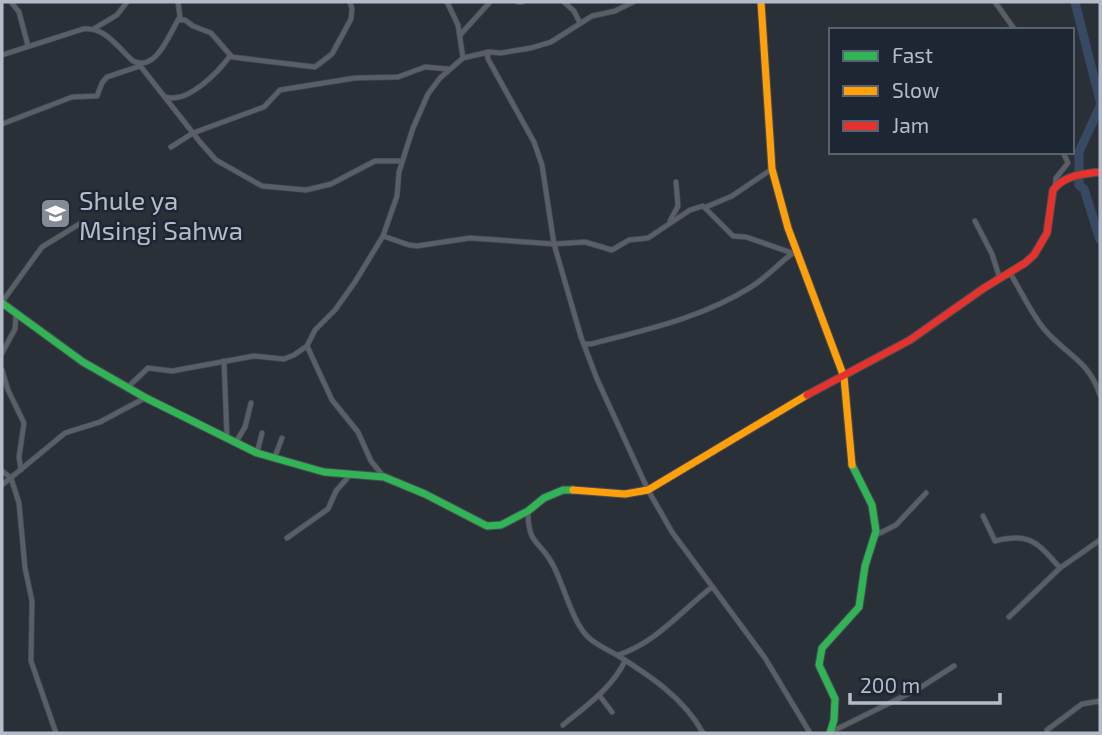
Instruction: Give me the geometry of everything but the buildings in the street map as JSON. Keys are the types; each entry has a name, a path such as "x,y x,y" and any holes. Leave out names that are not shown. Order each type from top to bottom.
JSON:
{"main road":[{"path":"761,2 772,169 796,254 844,377 850,457 872,505 876,535 865,566 859,607 822,648 819,665 835,699 830,733"},
{"path":"2,302 83,362 146,398 257,453 316,470 384,477 425,494 486,526 501,525 528,511 544,498 563,491 584,489 625,494 648,490 778,411 910,340 1034,256 1048,233 1055,187 1076,176 1100,172"}],"street":[{"path":"11,2 19,12 28,46"},
{"path":"2,55 83,29 94,28 117,15 127,2"},
{"path":"2,124 72,97 97,96 107,77 155,56 167,44 178,20 181,10 178,2"},
{"path":"178,20 185,20 211,33 230,56 315,67 331,57 349,23 352,9 350,2"},
{"path":"447,2 460,35 463,58"},
{"path":"460,35 490,2"},
{"path":"564,2 580,23"},
{"path":"128,387 148,368 172,371 254,356 284,359 307,346 315,330 335,310 355,282 383,236 397,196 401,161 428,94 440,78 463,58 486,52 501,53 531,48 551,42 592,16 621,9 633,2"},
{"path":"995,2 1014,28"},
{"path":"94,28 105,34 139,65 216,160 255,183 296,190 326,186 368,163 401,161"},
{"path":"486,52 538,155 555,244 583,344 648,490 672,532 765,658 810,733"},
{"path":"166,96 176,98 208,81 219,72 230,56"},
{"path":"171,147 193,133 264,107 279,90 355,78 398,77 425,67 450,69"},
{"path":"1055,187 1055,178 1068,163 1064,154"},
{"path":"383,236 417,246 470,238 555,244 585,242 612,250 629,240 648,238 690,210 732,196 772,169"},
{"path":"670,222 678,206 676,182"},
{"path":"703,206 733,236 746,237 796,254"},
{"path":"975,221 992,254 1000,279"},
{"path":"2,302 42,247 81,223"},
{"path":"583,344 656,328 718,305 753,286 796,254"},
{"path":"1010,273 1043,328 1080,360 1095,380 1100,396"},
{"path":"2,353 15,329 16,313"},
{"path":"307,346 332,400 358,432 371,461 384,477"},
{"path":"224,361 227,438"},
{"path":"2,370 8,390 24,423 19,457 21,470"},
{"path":"2,485 65,433 100,422 146,398"},
{"path":"236,442 244,429 251,403"},
{"path":"257,453 262,433"},
{"path":"274,459 282,438"},
{"path":"2,471 11,478 19,503 25,568 32,601 31,661 56,733"},
{"path":"287,538 328,509 336,491 350,475"},
{"path":"876,535 896,525 926,493"},
{"path":"528,511 531,537 554,566 585,633 677,698 703,733"},
{"path":"983,516 995,541 1007,537 1032,540 1060,568"},
{"path":"1009,617 1060,568 1100,540"},
{"path":"617,656 657,636 683,609 712,587"},
{"path":"563,725 598,695 625,661"},
{"path":"830,733 918,689 954,666"},
{"path":"598,695 612,712"},
{"path":"1047,730 1082,704 1100,701"}],"waterway":[{"path":"1075,2 1100,101"},
{"path":"1100,106 1079,152 1079,185 1084,189 1100,240"}],"traffic: fast":[{"path":"2,303 83,362 146,398 257,453 324,472 384,477 425,494 487,526 501,525 528,511 544,498 563,490 573,490"},
{"path":"830,733 835,699 819,665 822,648 859,607 865,566 876,531 872,505 852,465"}],"traffic: slow":[{"path":"761,2 772,169 788,228 844,377 852,465"},
{"path":"573,490 625,494 648,490 807,395"}],"traffic: jam":[{"path":"807,395 910,340 1025,263 1034,255 1047,233 1053,190 1068,178 1100,172"}],"place":[{"name":"Shule ya Msingi Sahwa","path":"56,214"}]}
